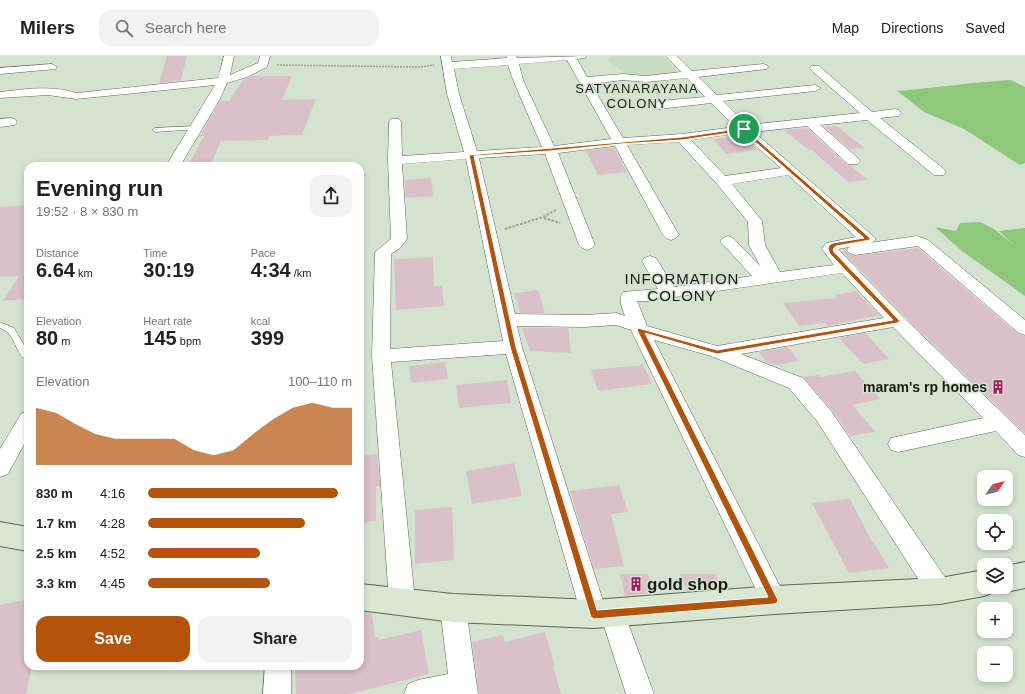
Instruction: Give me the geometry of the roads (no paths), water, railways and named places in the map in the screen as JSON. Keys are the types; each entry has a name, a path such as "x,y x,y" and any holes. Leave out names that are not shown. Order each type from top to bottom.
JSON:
{"street":[{"path":"35,92 59,56"},
{"path":"175,162 214,99 223,81 229,56"},
{"path":"640,694 603,614 513,347 472,155 454,94 447,61 574,56 584,80 671,235"},
{"path":"671,56 744,129 868,239"},
{"path":"512,59 518,80 550,150 587,245"},
{"path":"0,95 35,92 60,92 76,96 223,81 248,72 264,60"},
{"path":"0,71 52,67"},
{"path":"584,80 623,77 646,79 763,67"},
{"path":"815,68 870,116 939,172"},
{"path":"659,105 815,88"},
{"path":"395,160 550,150 620,142 682,138 744,129 896,113"},
{"path":"395,122 395,160 399,239 395,245 383,252 381,356 402,601"},
{"path":"810,122 853,161"},
{"path":"682,138 722,181 756,221 757,245 770,279"},
{"path":"722,181 791,171"},
{"path":"919,233 868,239 831,246 830,249 832,253 897,321 1024,447"},
{"path":"728,241 770,279"},
{"path":"832,253 917,241 923,242 1025,329"},
{"path":"650,262 669,293"},
{"path":"774,600 639,328 629,303 630,296 669,293 846,268"},
{"path":"508,320 584,321 617,318 639,328 717,352 796,383 824,416 940,591"},
{"path":"717,352 897,321"},
{"path":"381,356 513,347"},
{"path":"898,444 1000,422"},
{"path":"0,468 24,426"},
{"path":"0,534 24,538"},
{"path":"1013,578 1025,575"},
{"path":"364,597 453,608 603,614 774,600 940,591 977,584"},
{"path":"418,694 463,689 453,608"},
{"path":"277,694 278,670"}],"lane":[{"path":"155,130 196,128"},
{"path":"0,325 12,330 18,344 24,352"}],"place":[{"name":"maram's rp homes","path":"998,387"},
{"name":"gold shop","path":"636,584"}],"district":[{"name":"SATYANARAYANA COLONY","path":"637,96"},
{"name":"INFORMATION COLONY","path":"682,286"}]}
